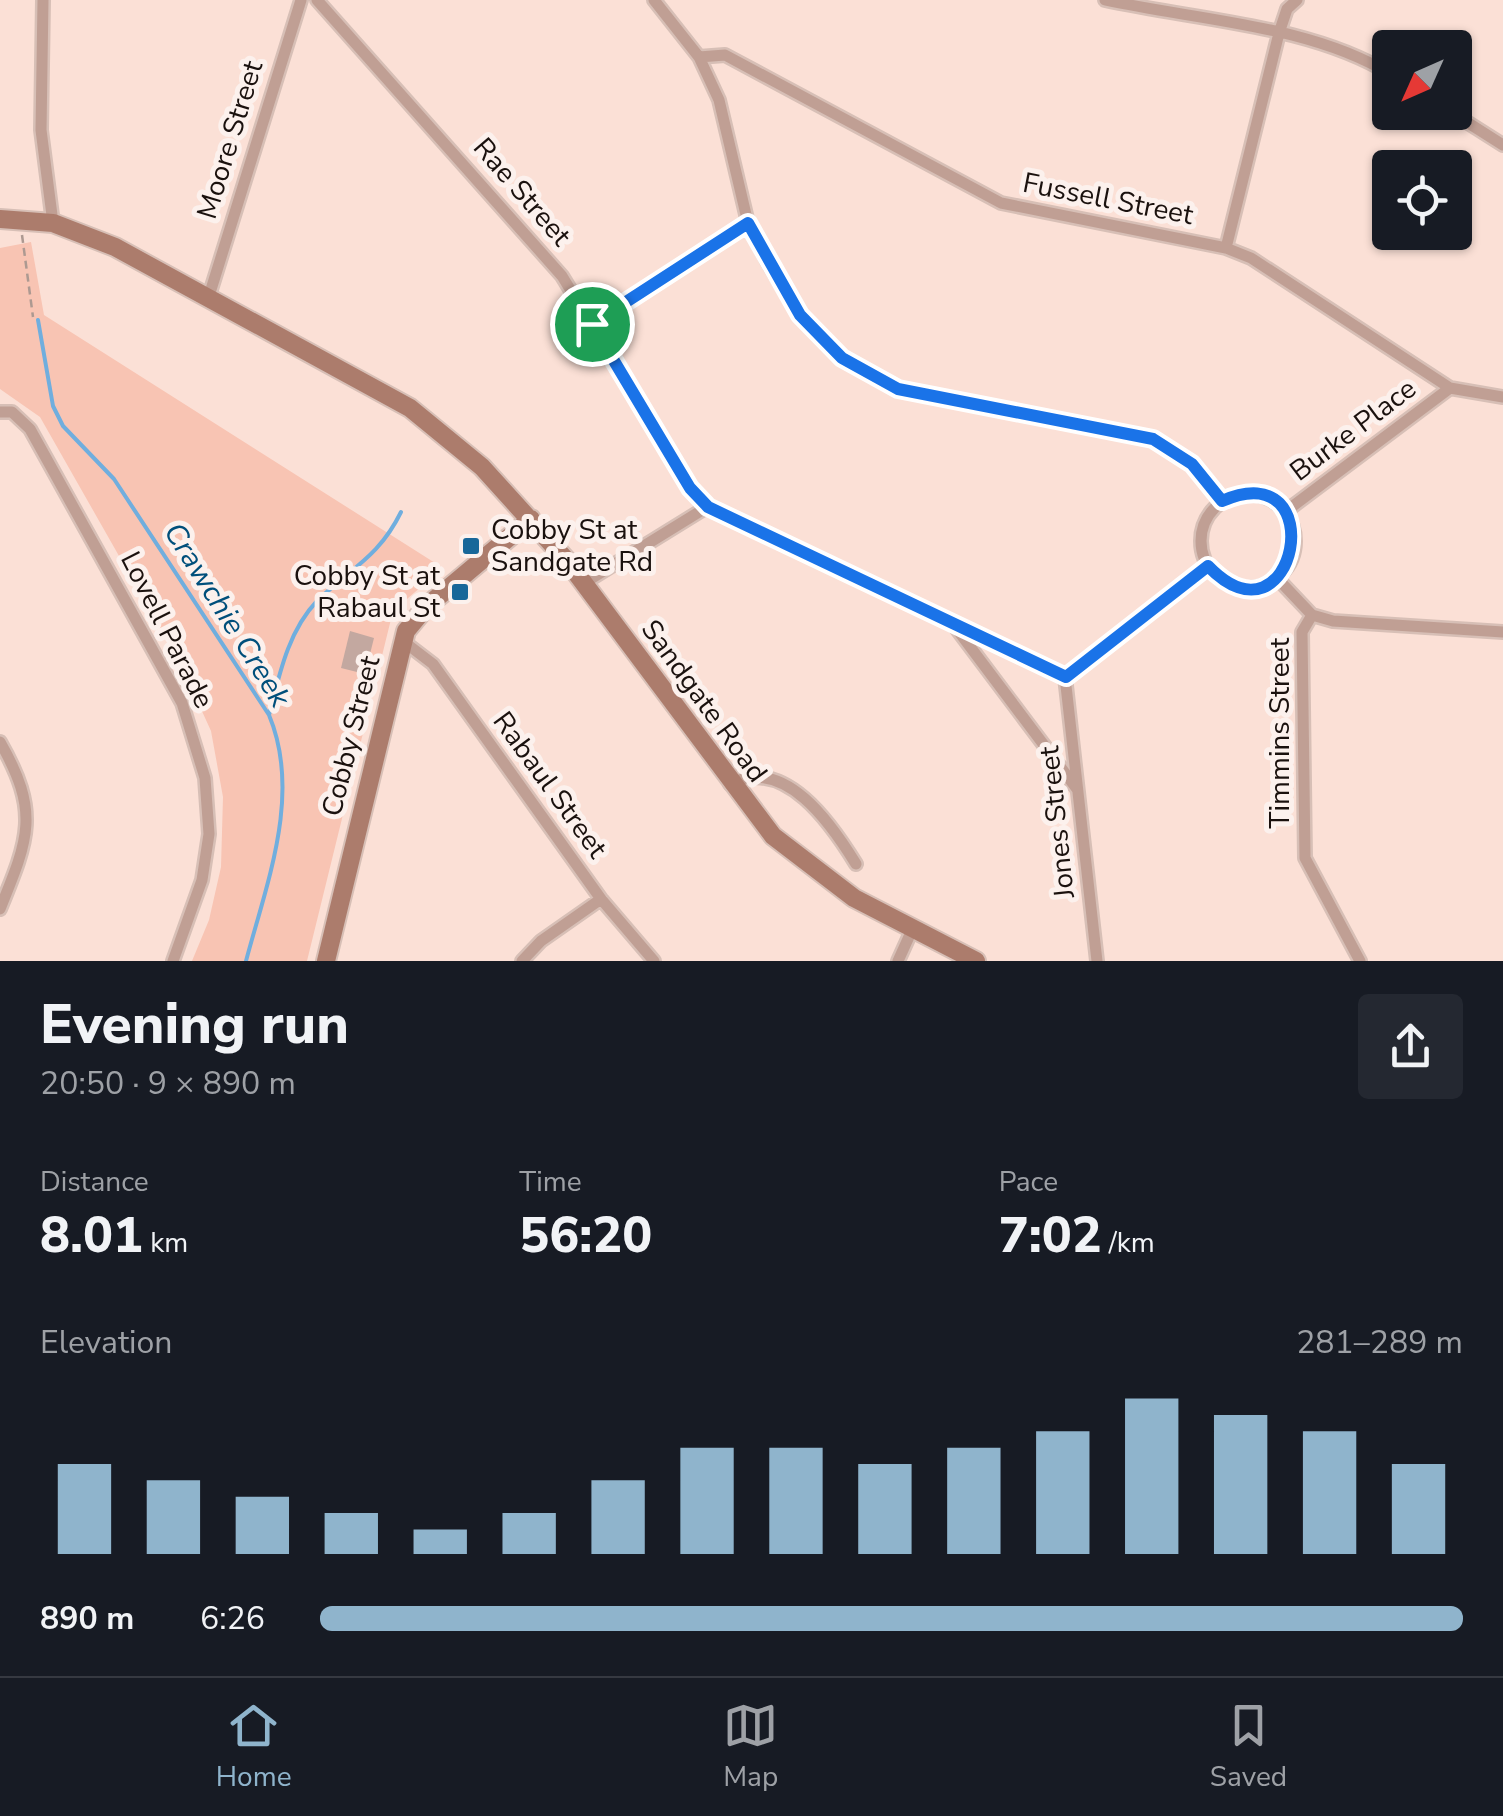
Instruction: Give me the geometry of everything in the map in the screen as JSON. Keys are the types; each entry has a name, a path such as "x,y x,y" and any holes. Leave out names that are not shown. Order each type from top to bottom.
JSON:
{"main road":[{"name":"Sandgate Road","path":"0,219 53,224 116,248 410,408 482,467 532,519 584,583 754,816 788,848 854,898 976,961"},
{"name":"Cobby Street","path":"326,961 402,641 418,614 532,519"}],"street":[{"path":"44,0 41,130 53,224"},
{"name":"Moore Street","path":"208,296 301,0"},
{"name":"Rae Street","path":"317,0 562,276 690,488 708,507 1066,677"},
{"path":"654,0 698,58 719,100 748,223 800,315 842,358 898,389 1153,439 1192,464 1222,501"},
{"path":"1105,0 1280,33 1357,54 1372,63"},
{"path":"1226,248 1287,8 1296,0"},
{"name":"Fussell Street","path":"698,58 725,55 1001,203 1226,248 1273,270 1450,388 1503,397"},
{"path":"1472,125 1503,145"},
{"path":"592,324 748,223"},
{"name":"Burke Place","path":"1285,512 1450,388"},
{"name":"Lovell Parade","path":"0,412 12,412 30,429 182,703 205,778 209,834 202,880 173,961"},
{"path":"1248,494 1262,496 1285,512 1292,525 1293,554 1276,578 1264,585 1235,586 1208,566 1200,541 1203,526 1222,501 1248,494"},
{"path":"584,583 708,507"},
{"path":"1066,677 1208,566"},
{"path":"1276,578 1312,615 1333,621 1503,632"},
{"name":"Timmins Street","path":"1312,615 1302,632 1305,858 1360,961"},
{"path":"954,626 1080,792"},
{"name":"Rabaul Street","path":"402,641 432,664 601,899 654,961"},
{"name":"Jones Street","path":"1066,677 1097,961"},
{"path":"0,742 22,783 30,828 0,909"},
{"path":"730,784 754,777 798,793 829,823 856,864"},
{"path":"522,961 541,941 601,899"},
{"path":"898,961 912,930"}],"path":[{"path":"20,219 33,317"}],"shaded area":[{"path":"31,242 44,315 443,568 393,611 307,961 192,961 209,920 221,867 223,797 211,731 181,665 40,417 0,389 0,248"}],"building":[{"path":"350,631 374,638 365,674 341,668"}],"waterway":[{"name":"Crawchie Creek","path":"38,320 53,406 63,426 114,479 269,715 278,745 282,807 271,869 246,961"},
{"path":"269,715 286,655 307,613 374,551 401,512"}],"place":[{"name":"Cobby St at Sandgate Rd","path":"471,546"},
{"name":"Cobby St at Rabaul St","path":"460,592"}],"route":[{"path":"748,223 800,315 842,358 898,389 1153,439 1192,464 1222,501 1248,494 1275,502 1292,525 1293,554 1276,578 1250,588 1222,580 1208,566 1066,677 708,507 690,488 592,324 748,223"}]}
